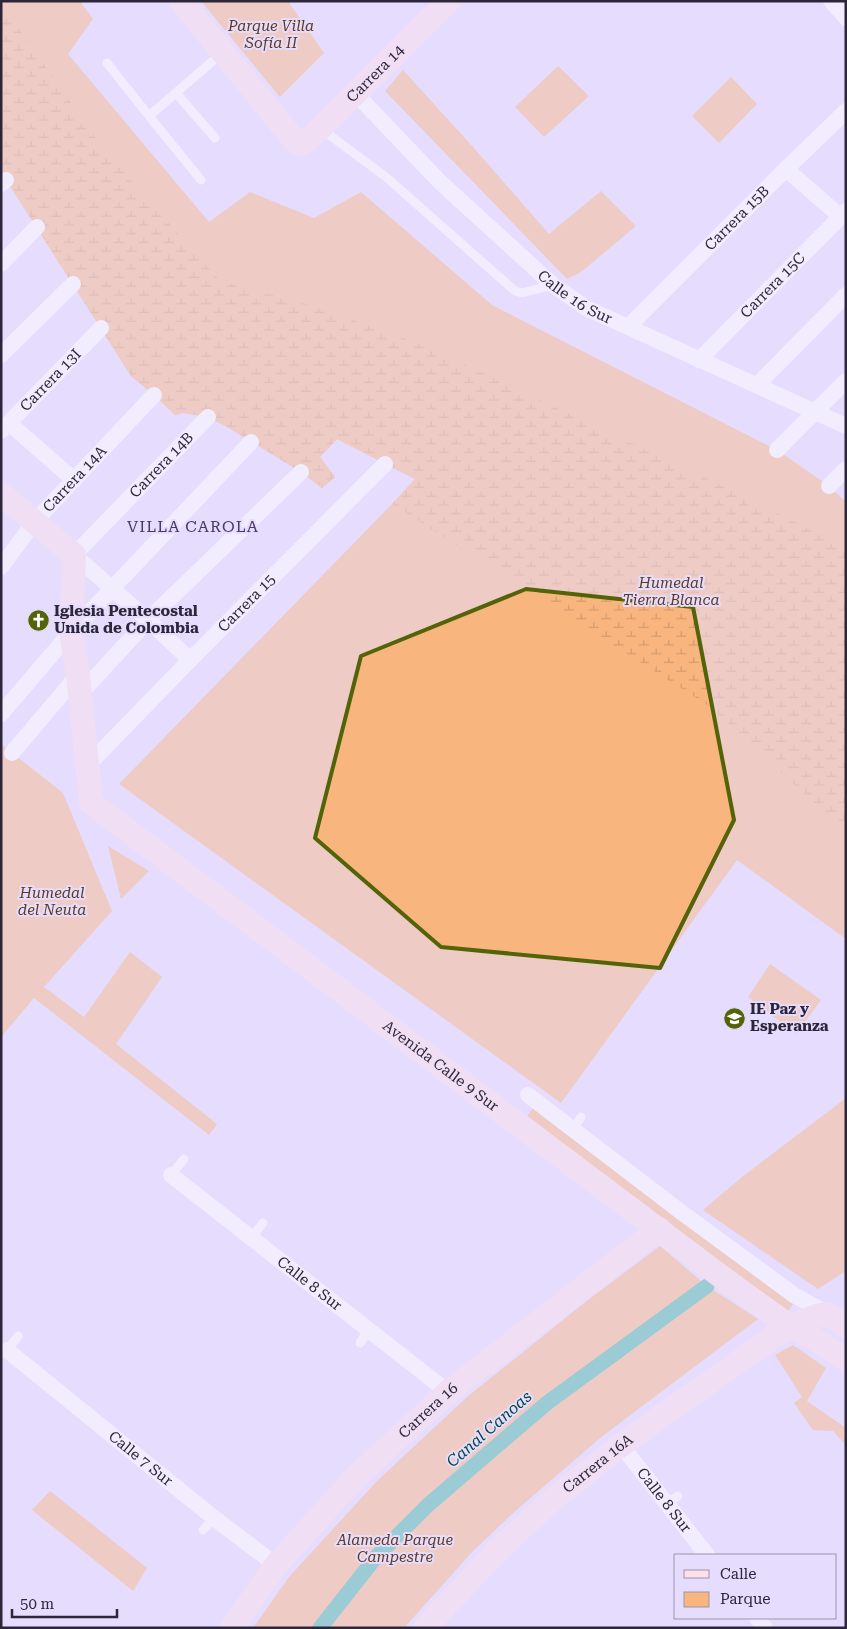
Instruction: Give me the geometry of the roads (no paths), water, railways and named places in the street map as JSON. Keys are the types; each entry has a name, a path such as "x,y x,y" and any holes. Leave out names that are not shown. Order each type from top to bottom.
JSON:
{"street":[{"path":"181,1 222,52"},
{"name":"Carrera 14","path":"222,52 295,141 301,144 307,142 354,93 449,1"},
{"path":"831,1 846,18"},
{"name":"Calle 16 Sur","path":"354,93 440,182 552,285 586,308 846,426"},
{"name":"Carrera 15B","path":"628,328 846,111"},
{"path":"786,169 843,214"},
{"name":"Carrera 15C","path":"699,360 843,214"},
{"path":"1,264 37,227"},
{"path":"1,355 73,284"},
{"path":"757,385 846,295"},
{"name":"Carrera 13I","path":"5,427 101,328"},
{"path":"777,450 846,381"},
{"name":"Carrera 14A","path":"1,567 35,521 154,395"},
{"name":"Carrera 14B","path":"74,555 208,417"},
{"path":"5,427 74,480"},
{"path":"1,714 71,632 252,442"},
{"name":"Carrera 15","path":"87,766 385,464"},
{"path":"829,486 846,469"},
{"path":"12,752 301,472"},
{"path":"1,494 113,589 190,660"},
{"path":"74,555 71,632 79,685 87,766"},
{"name":"Avenida Calle 9 Sur","path":"87,766 90,803 792,1328 810,1336 846,1360"},
{"path":"528,1095 577,1123 681,1212 794,1295 837,1320"},
{"name":"Calle 8 Sur","path":"171,1175 252,1238 364,1337 448,1392"},
{"name":"Carrera 16","path":"232,1628 276,1565 357,1476 448,1392 658,1229"},
{"path":"792,1328 817,1315 837,1320"},
{"name":"Carrera 16A","path":"425,1628 497,1551 552,1500 620,1445 779,1333 792,1328"},
{"name":"Calle 7 Sur","path":"7,1350 209,1524 276,1565"},
{"name":"Calle 8 Sur","path":"620,1445 672,1500 706,1554"}],"lane":[{"path":"149,116 222,52"},
{"path":"107,63 201,180"},
{"path":"176,93 215,138"},
{"path":"320,128 386,177 515,291 522,293 552,285"},
{"path":"171,1175 184,1159"},
{"path":"252,1238 263,1223"},
{"path":"7,1350 18,1336"}],"waterway":[{"name":"Canal Canoas","path":"320,1628 376,1557 428,1505 547,1403 707,1286"}],"place":[{"name":"Iglesia Pentecostal Unida de Colombia","path":"38,620"},
{"name":"IE Paz y Esperanza","path":"734,1018"}],"district":[{"name":"VILLA CAROLA","path":"193,526"}],"park label":[{"name":"Parque Villa Sofía II","path":"271,34"},
{"name":"Humedal Tierra Blanca","path":"671,592"},
{"name":"Humedal del Neuta","path":"52,902"},
{"name":"Alameda Parque Campestre","path":"395,1548"}]}
